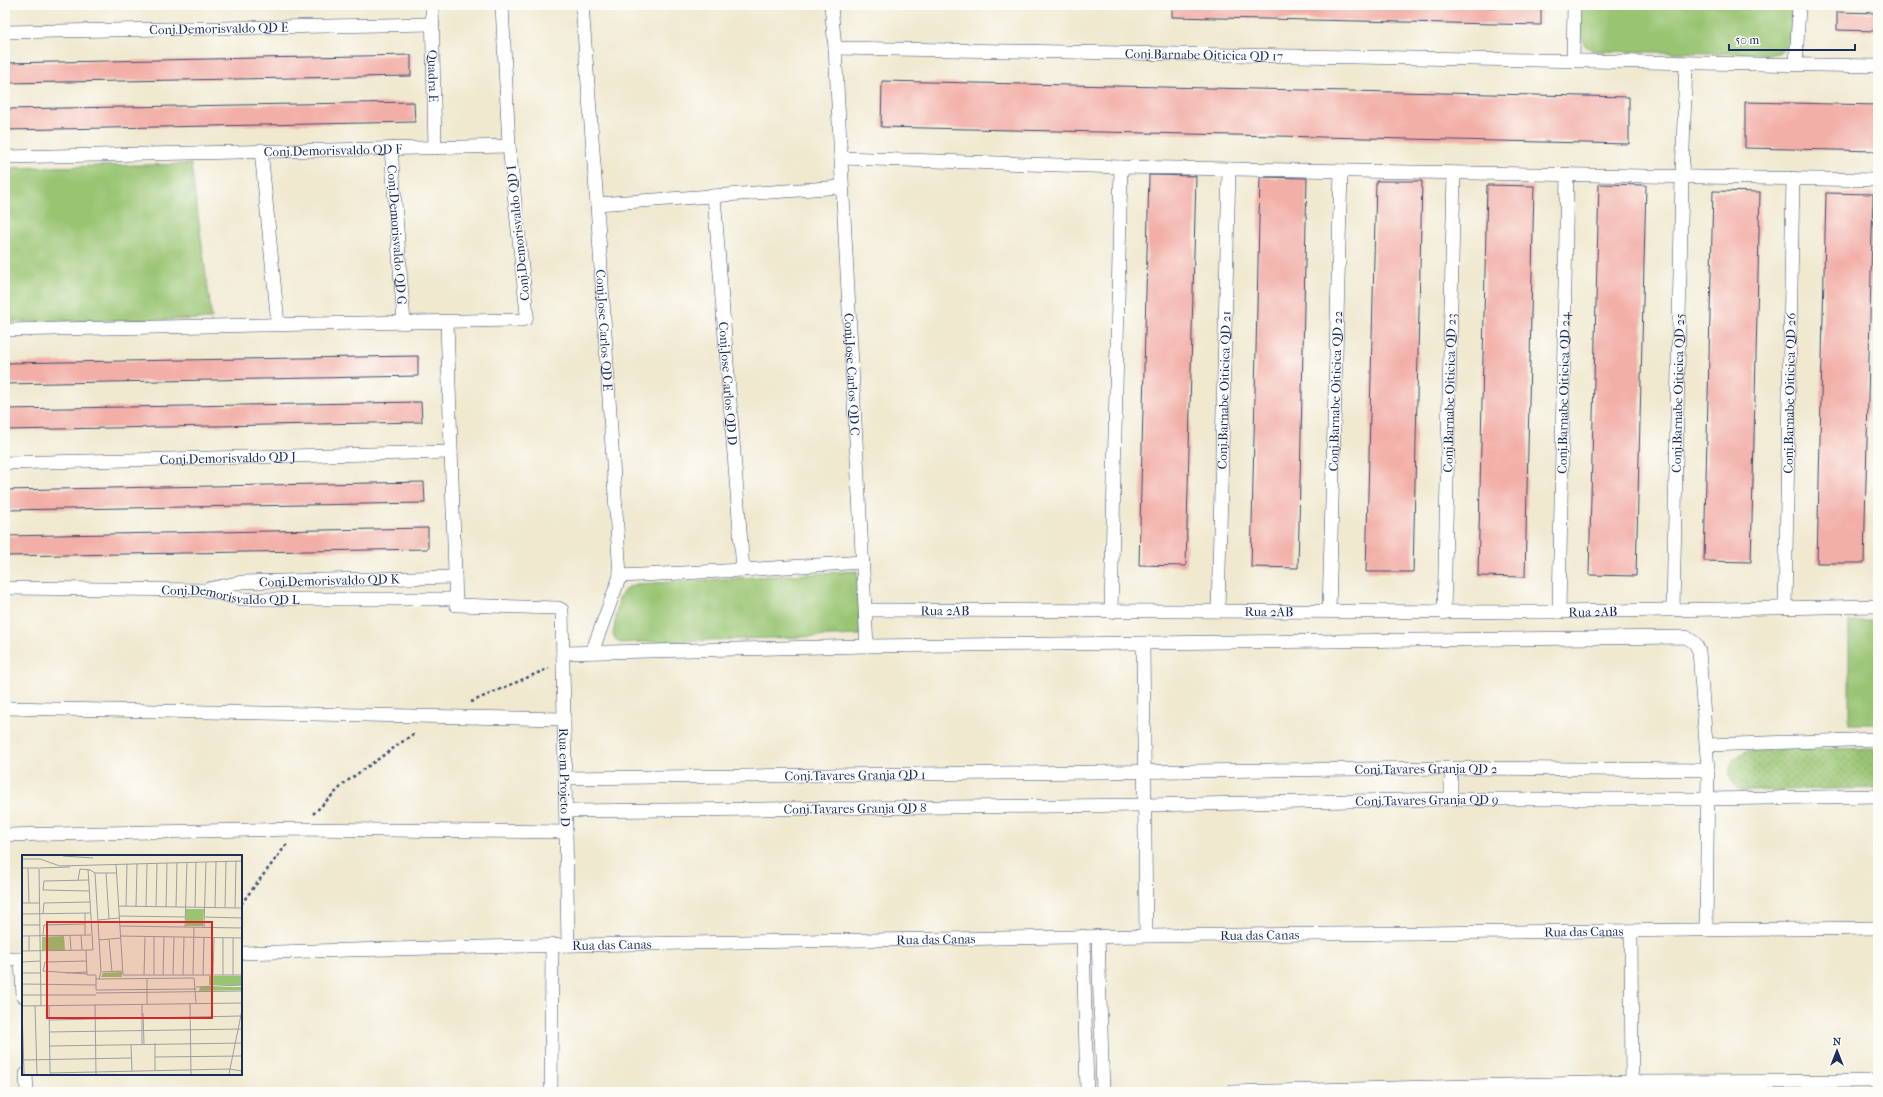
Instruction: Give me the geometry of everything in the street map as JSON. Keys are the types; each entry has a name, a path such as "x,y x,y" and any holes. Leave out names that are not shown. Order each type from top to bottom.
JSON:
{"street":[{"name":"Quadra E","path":"432,5 435,148"},
{"name":"Conj.Demorisvaldo QD I","path":"447,322 526,319 509,146 502,5"},
{"name":"Conj.Jose Carlos QD E","path":"582,5 597,204 620,576 592,652"},
{"name":"Conj.Jose Carlos QD C","path":"831,5 835,48 867,646"},
{"path":"1574,5 1574,60"},
{"path":"1796,64 1799,5"},
{"name":"Conj.Demorisvaldo QD E","path":"5,32 432,24"},
{"name":"Conj.Barnabe Oiticica QD 17","path":"835,48 1574,60 1686,64 1878,66"},
{"name":"Conj.Barnabe Oiticica QD 25","path":"1673,610 1682,176 1686,64"},
{"name":"Conj.Demorisvaldo QD F","path":"278,324 260,150 509,146"},
{"name":"Conj.Demorisvaldo QD G","path":"391,148 404,323"},
{"path":"5,157 260,150"},
{"path":"840,158 1121,167 1878,180"},
{"path":"1111,612 1121,167"},
{"name":"Conj.Barnabe Oiticica QD 21","path":"1218,611 1229,169"},
{"name":"Conj.Barnabe Oiticica QD 22","path":"1329,611 1341,171"},
{"name":"Conj.Barnabe Oiticica QD 23","path":"1444,613 1454,173"},
{"name":"Conj.Barnabe Oiticica QD 24","path":"1559,612 1567,174"},
{"name":"Conj.Barnabe Oiticica QD 26","path":"1785,607 1793,178"},
{"path":"597,204 842,187"},
{"name":"Conj.Jose Carlos QD D","path":"714,196 743,570"},
{"path":"5,330 447,322 456,599"},
{"name":"Conj.Demorisvaldo QD J","path":"5,463 451,452"},
{"path":"620,576 863,562"},
{"name":"Conj.Demorisvaldo QD K","path":"205,590 242,582 455,577"},
{"name":"Conj.Demorisvaldo QD L","path":"5,588 205,590 241,599 456,599"},
{"name":"Rua em Projeto D","path":"456,599 456,605 558,608 562,610 568,944"},
{"name":"Rua 2AB","path":"866,610 1111,612 1329,611 1444,613 1878,606"},
{"path":"562,657 592,652 867,646 1680,637 1690,639 1699,650 1707,745 1708,799 1706,930 1878,928"},
{"path":"1143,644 1146,935"},
{"path":"5,708 564,719"},
{"path":"1707,745 1878,739"},
{"path":"1451,768 1451,799"},
{"name":"Conj.Tavares Granja QD 2","path":"1144,772 1451,768 1708,770"},
{"name":"Conj.Tavares Granja QD 1","path":"565,778 1144,772"},
{"name":"Conj.Tavares Granja QD 9","path":"1144,805 1451,799 1708,799 1878,796"},
{"name":"Conj.Tavares Granja QD 8","path":"566,811 1144,805"},
{"path":"5,835 298,829 566,832"},
{"name":"Rua das Canas","path":"242,953 552,944 1146,935 1706,930"},
{"path":"1631,931 1632,1087"},
{"path":"1084,936 1087,1092"},
{"path":"1098,936 1103,1092"},
{"path":"551,1092 552,944"},
{"path":"5,959 22,959"},
{"path":"26,1075 27,1092"},
{"path":"1232,1092 1632,1087 1878,1081"}],"path":[{"path":"468,703 562,657"},
{"path":"242,903 298,829 346,782 439,716"}],"green space":[{"path":"1581,5 1792,5 1791,36 1786,48 1780,52 1772,54 1594,51 1584,44 1580,32"},
{"path":"191,164 212,319 5,322 5,168"},
{"path":"857,571 860,635 621,643 617,641 613,635 619,598 626,588 636,584"},
{"path":"1849,621 1878,621 1878,724 1849,724"},
{"path":"1878,748 1878,788 1739,791 1731,780 1730,768 1732,763 1740,754 1747,751"}],"building":[{"path":"1172,5 1418,5 1541,8 1541,25 1172,17"},
{"path":"1837,12 1878,13 1878,31 1837,30"},
{"path":"411,55 411,76 5,83 5,63"},
{"path":"882,81 1629,97 1629,144 881,127"},
{"path":"414,102 415,122 5,130 5,109"},
{"path":"1745,102 1878,105 1878,151 1745,148"},
{"path":"1149,175 1196,176 1186,566 1139,565"},
{"path":"1260,177 1307,178 1298,568 1251,567"},
{"path":"1376,181 1422,181 1413,572 1366,572"},
{"path":"1599,184 1646,185 1636,576 1589,575"},
{"path":"1487,185 1534,186 1525,577 1478,576"},
{"path":"1713,191 1760,192 1751,562 1704,561"},
{"path":"1826,193 1873,194 1864,563 1817,563"},
{"path":"418,356 418,376 5,384 5,363"},
{"path":"421,402 422,422 7,430 7,409"},
{"path":"424,482 425,503 5,510 5,490"},
{"path":"428,528 428,549 5,556 5,536"}]}
